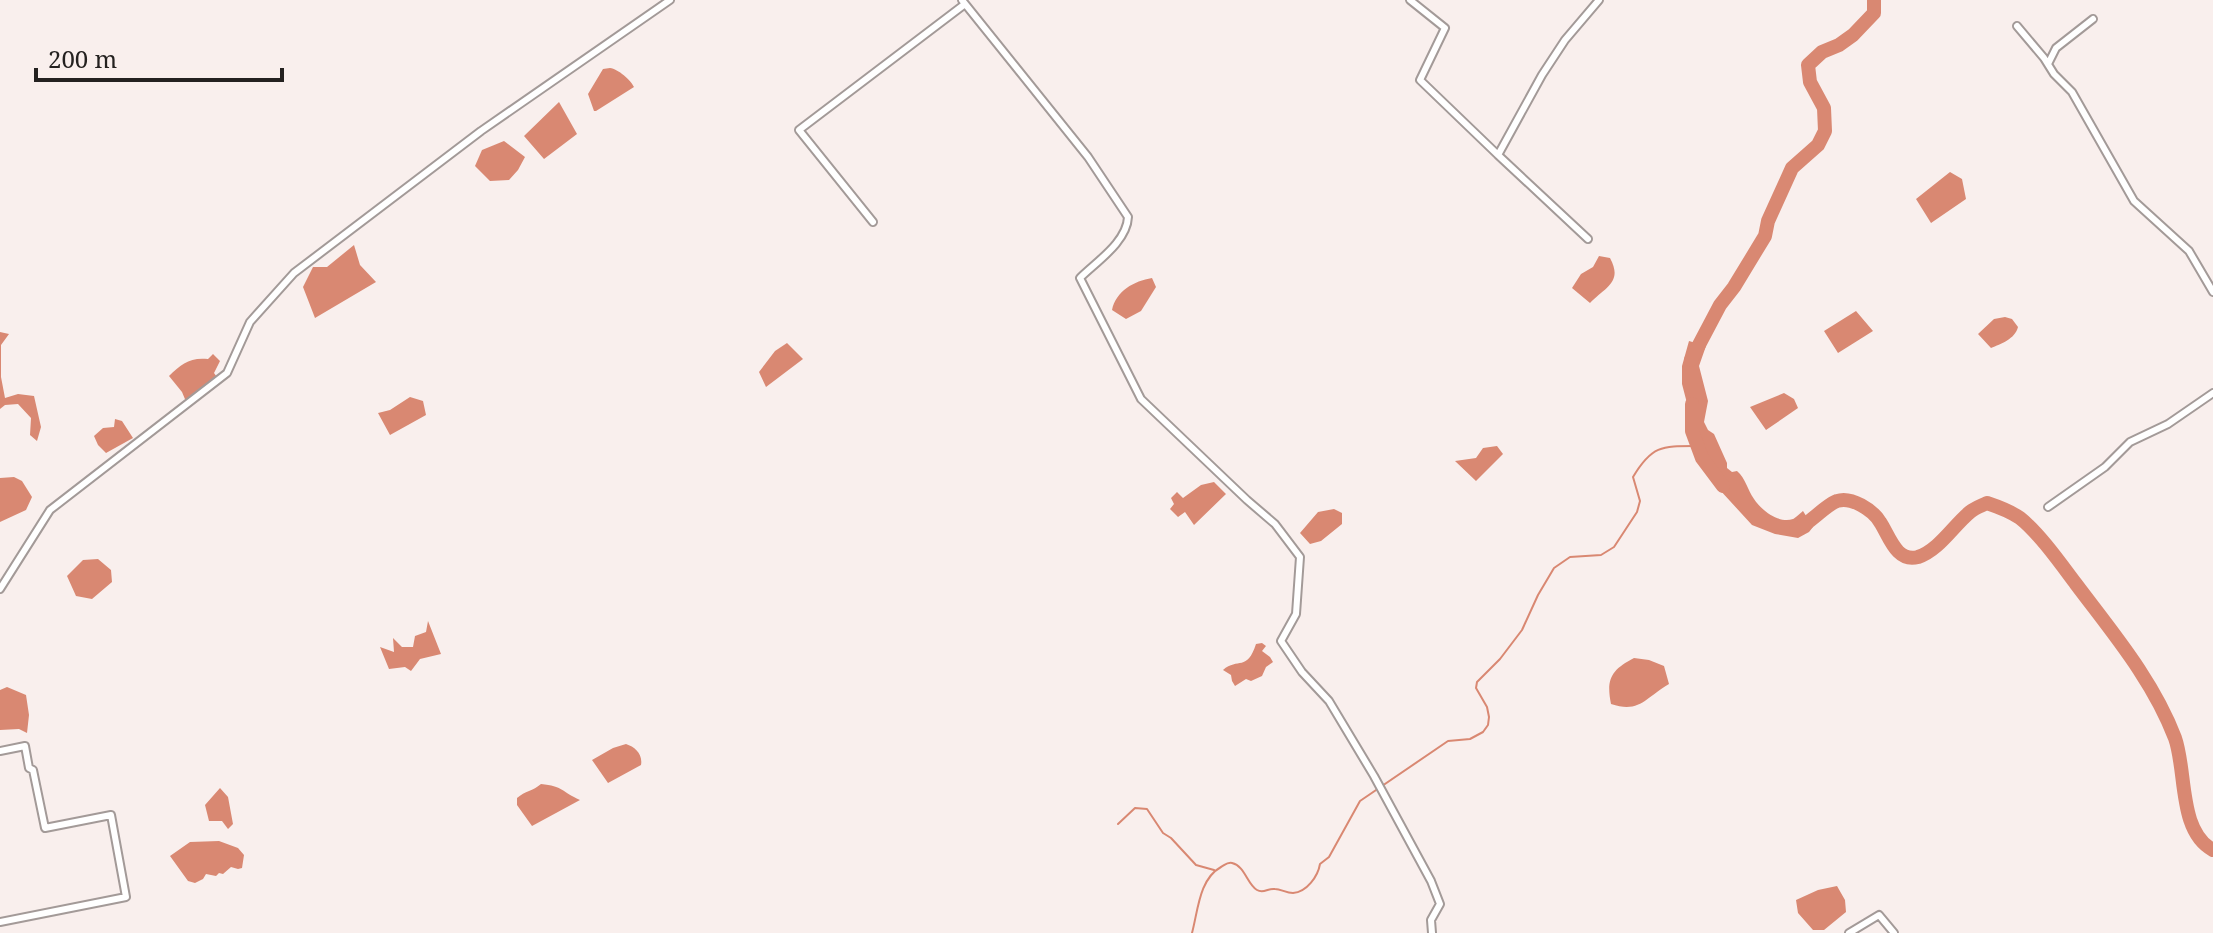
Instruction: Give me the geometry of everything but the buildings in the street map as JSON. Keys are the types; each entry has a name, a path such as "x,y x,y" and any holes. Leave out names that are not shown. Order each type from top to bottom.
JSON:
{"street":[{"path":"0,589 50,510 227,373 250,322 294,273 481,131 670,0"},
{"path":"1410,0 1445,28 1420,80 1588,239"},
{"path":"1498,155 1542,75 1565,40 1599,0"},
{"path":"873,222 799,130 964,2 1088,157 1128,217 1127,225 1108,255 1080,278 1141,399 1275,524 1300,557 1296,614 1281,641 1302,672 1329,701 1431,881 1440,904 1431,920 1432,933"},
{"path":"2048,64 2056,48 2093,19"},
{"path":"2017,26 2072,92 2134,201 2189,251 2213,292"},
{"path":"2048,507 2105,467 2130,442 2168,424 2213,393"},
{"path":"0,751 25,746 29,768 33,770 40,795 45,828 111,815 126,897 0,922"},
{"path":"1849,933 1879,915 1894,933"}],"shaded area":[{"path":"610,68 624,75 634,87 594,111 588,94 603,69"},
{"path":"559,102 577,134 544,159 524,136"},
{"path":"504,141 525,157 509,180 490,181 475,166 482,150"},
{"path":"1950,172 1962,179 1966,199 1931,223 1916,199"},
{"path":"354,245 360,265 376,282 315,318 303,287 313,267 327,267"},
{"path":"1599,256 1610,258 1614,266 1614,279 1590,303 1572,288 1581,274 1593,267"},
{"path":"1152,278 1156,287 1141,311 1126,319 1112,310 1117,297 1127,288"},
{"path":"1856,311 1873,331 1838,353 1824,331"},
{"path":"1994,319 2012,319 2018,327 2014,335 1991,348 1978,334"},
{"path":"0,332 9,334 1,345 1,377 5,398 18,394 34,396 41,427 37,441 30,435 31,418 18,404 5,405 0,409"},
{"path":"1689,341 1706,346 1699,366 1708,401 1704,422 1714,434 1727,468 1740,474 1757,503 1771,515 1788,520 1803,511 1813,527 1809,532 1798,538 1775,534 1752,525 1719,489 1695,434 1682,384 1682,366"},
{"path":"787,343 803,359 766,387 759,372 775,351"},
{"path":"213,354 220,361 214,373 219,380 187,404 169,376 186,362 208,359"},
{"path":"1784,393 1794,399 1798,408 1766,430 1750,407"},
{"path":"410,397 423,401 426,415 390,435 378,413 390,410"},
{"path":"115,419 122,421 133,438 106,453 94,436 103,428 114,427"},
{"path":"1497,446 1503,454 1476,481 1455,461 1476,458 1483,448"},
{"path":"14,477 22,481 32,497 26,510 0,522 0,478"},
{"path":"1214,482 1226,494 1194,525 1185,512 1178,517 1170,509 1174,504 1171,498 1177,492 1183,498 1201,485"},
{"path":"1334,509 1342,513 1342,524 1321,541 1310,544 1300,533 1318,512"},
{"path":"98,559 111,570 112,582 92,599 76,596 67,576 83,560"},
{"path":"428,621 441,654 420,659 411,671 405,667 389,669 380,647 394,652 393,638 402,647 413,647 415,636 426,632"},
{"path":"1256,644 1266,646 1262,651 1273,662 1266,667 1262,676 1251,681 1246,679 1235,686 1231,675 1223,670 1246,661"},
{"path":"1634,658 1664,666 1669,684 1642,703 1629,707 1611,704 1609,688 1612,676"},
{"path":"7,687 26,695 29,715 27,733 19,729 0,730 0,690"},
{"path":"626,744 638,752 641,765 608,783 592,760"},
{"path":"541,784 558,788 580,800 532,826 517,805 517,798"},
{"path":"220,788 228,797 233,824 228,829 222,821 209,821 205,805"},
{"path":"219,841 238,848 244,855 242,868 231,867 216,876 206,874 195,883 188,881 170,856 190,842"},
{"path":"1837,886 1845,900 1846,912 1824,930 1813,930 1798,913 1796,900"}],"waterway":[{"path":"1691,360 1720,305 1765,236 1768,221 1792,168 1818,145 1825,131 1824,108 1810,82 1808,65 1822,52 1853,35 1874,13 1874,0"},
{"path":"1692,404 1692,431 1702,458 1723,486"},
{"path":"1192,933 1204,887 1221,867 1229,863 1236,865 1259,891 1275,889 1293,893 1303,890 1314,878 1320,864 1329,857 1360,801 1448,741 1470,739 1483,732 1489,717 1476,688 1477,682 1522,630 1554,568 1570,557 1601,555 1614,547 1637,512 1640,501 1633,477 1652,453 1667,447 1698,446"},
{"path":"1796,530 1833,503 1849,500 1872,513 1899,552 1910,558 1926,554 1970,512 1987,503 2020,518 2064,567 2131,657 2155,696 2175,738 2185,800 2194,829 2213,850"},
{"path":"1118,824 1135,808 1147,809 1163,833 1196,865 1214,870"}]}
